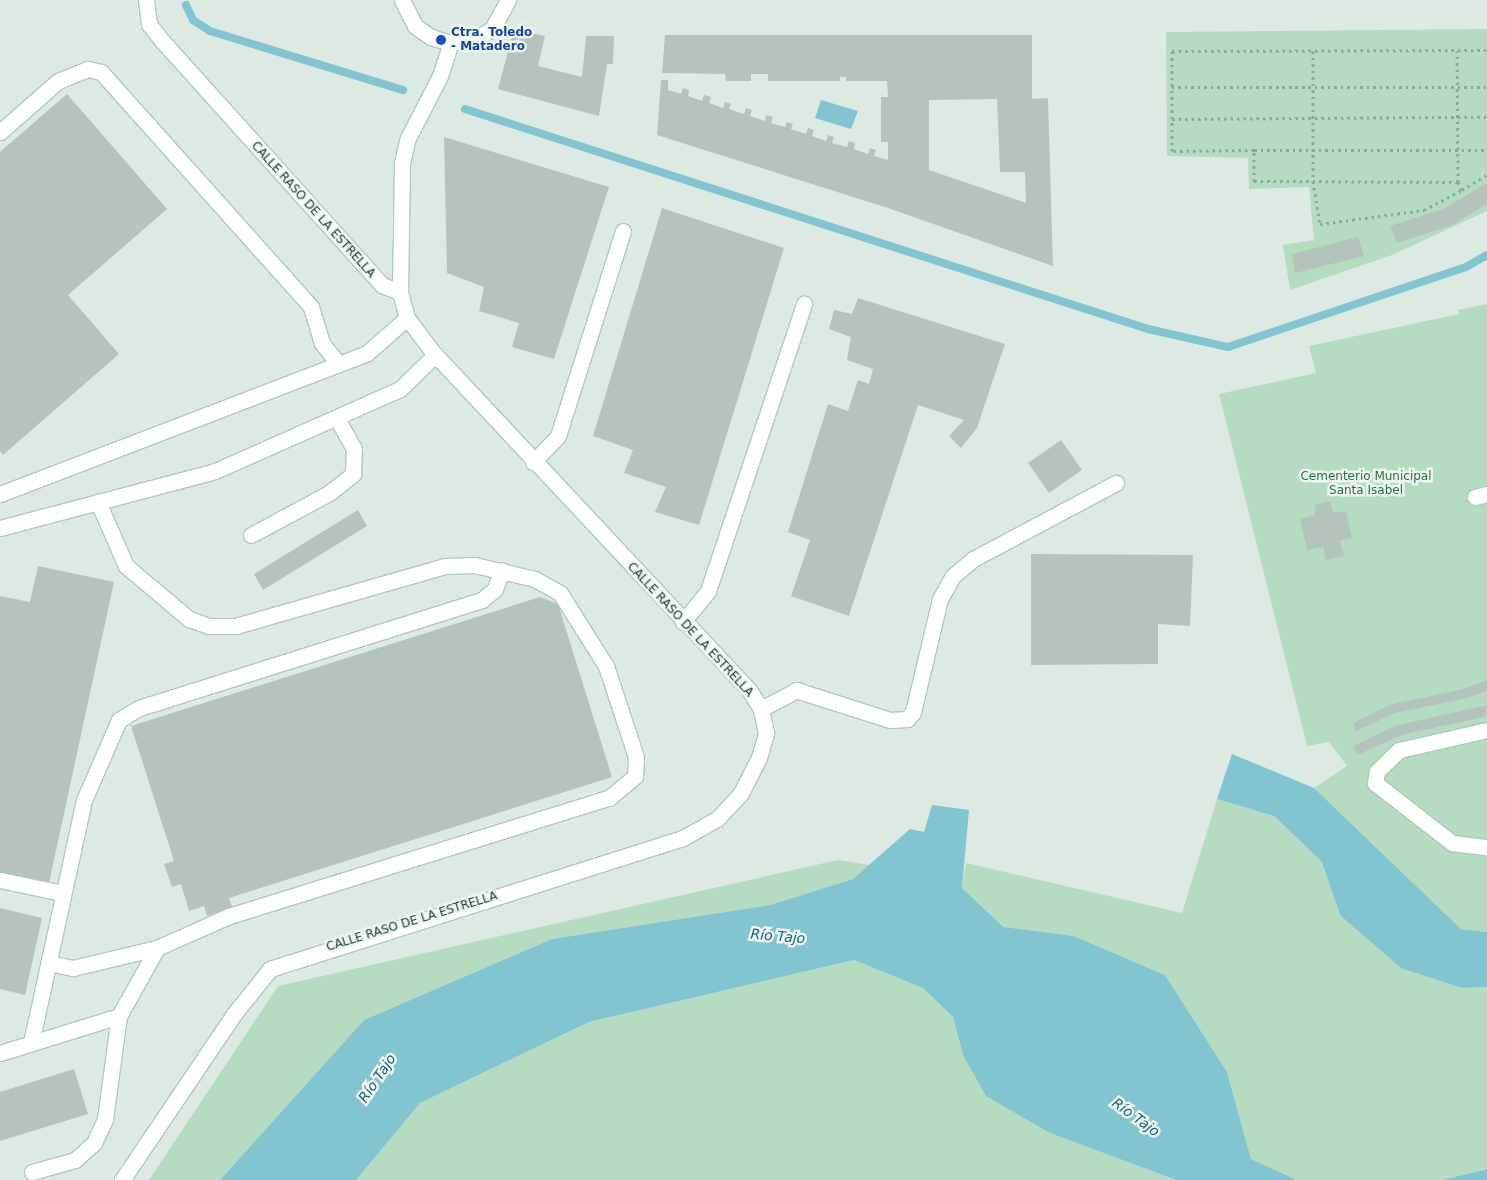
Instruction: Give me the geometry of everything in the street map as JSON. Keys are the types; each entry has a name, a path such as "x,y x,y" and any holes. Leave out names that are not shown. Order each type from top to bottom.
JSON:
{"street":[{"name":"CALLE RASO DE LA ESTRELLA","path":"122,1180 234,1014 270,969 681,839 717,819 741,793 759,758 766,733 761,709 750,690 683,622 434,355 407,318 400,292 382,285 281,176 149,24 146,0"},
{"path":"402,0 416,26 432,37 451,42 473,40 492,29 508,0"},
{"path":"400,292 404,155 408,138 440,76 451,42"},
{"path":"0,132 58,81 82,70 101,72 311,307 322,343 336,361"},
{"path":"533,462 558,436 623,231"},
{"path":"683,622 708,591 804,304"},
{"path":"0,494 336,361 367,353 407,318"},
{"path":"0,528 215,471 338,420 400,389 434,355"},
{"path":"251,535 329,494 353,474 354,449 338,420"},
{"path":"761,709 796,690 890,720 907,719 913,712 940,599 953,576 973,559 1116,483"},
{"path":"49,963 73,968 158,948 229,916 609,798 626,786 635,776 636,757 606,666 578,616 560,593 535,579 475,564 445,566 236,626 209,626 189,618 126,566 98,502"},
{"path":"31,1043 62,893 84,800 119,720 139,708 482,600 495,590 502,570"},
{"path":"1487,730 1398,750 1378,770 1375,784 1452,843 1487,847"},
{"path":"0,880 62,893"},
{"path":"32,1172 75,1160 94,1143 105,1119 119,1016 158,948"},
{"path":"0,1053 119,1016"}],"path":[{"path":"1487,50 1172,51 1172,151 1487,150"},
{"path":"1313,51 1313,181 1320,224 1424,210 1487,175"},
{"path":"1457,51 1458,182 1462,190"},
{"path":"1172,87 1487,87"},
{"path":"1172,119 1487,117"},
{"path":"1254,150 1254,181 1458,182"}],"green space":[{"path":"1487,29 1487,211 1392,255 1290,290 1283,245 1314,240 1309,187 1249,189 1248,158 1167,156 1166,32"},
{"name":"Cementerio Municipal Santa Isabel","path":"1487,304 1487,932 1461,929 1314,788 1347,766 1329,742 1307,746 1219,394 1316,373 1309,346 1459,314 1458,310"},
{"path":"1217,799 1274,816 1322,862 1340,915 1461,988 1487,987 1487,1169 1442,1180 1297,1180 1251,1159 1227,1072 1165,975 1074,936 1005,927 962,888 966,863 1182,913"},
{"path":"838,860 870,865 853,879 770,905 552,939 364,1020 220,1180 149,1180 278,986"},
{"path":"854,960 923,988 953,1017 963,1055 1050,1133 1176,1180 356,1180 420,1103 589,1022"}],"water":[{"path":"821,100 858,111 851,129 815,118"},
{"path":"1232,754 1314,788 1461,929 1487,932 1487,987 1462,988 1401,968 1340,915 1322,862 1274,816 1217,799"},
{"name":"Río Tajo","path":"932,805 969,810 962,888 1004,927 1074,936 1165,975 1227,1072 1251,1159 1297,1180 1176,1180 1050,1133 986,1096 963,1055 953,1017 923,988 854,960 589,1022 420,1103 356,1180 220,1180 364,1020 552,939 770,905 853,879 910,829 924,832"},
{"path":"1487,1169 1487,1180 1442,1180"}],"building":[{"path":"514,29 545,36 538,66 582,77 586,36 614,36 613,64 607,64 599,116 498,89"},
{"path":"665,35 1032,35 1032,99 1048,98 1053,266 888,208 657,135 661,80 668,80 668,90 681,94 683,88 689,90 688,96 702,101 704,95 711,97 709,103 723,108 725,102 731,104 729,109 744,114 746,108 752,110 750,116 765,121 766,115 773,117 771,123 785,127 787,122 793,124 791,129 806,134 808,128 814,130 812,136 826,141 828,135 834,137 832,143 847,147 849,141 855,143 854,149 868,154 870,148 876,150 874,156 888,160 888,142 881,142 881,97 888,97 887,81 846,81 846,77 840,77 840,81 768,81 768,74 751,74 751,81 726,81 725,74 662,73","holes":["997,99 1000,172 1025,172 1026,203 929,170 929,100"]},
{"path":"67,94 167,209 68,295 119,354 3,455 0,451 0,152"},
{"path":"444,137 609,187 554,359 512,347 519,323 479,311 484,287 447,273"},
{"path":"1487,183 1487,204 1452,225 1397,243 1390,226 1443,209"},
{"path":"662,208 784,248 699,525 655,512 666,487 624,473 633,450 593,436"},
{"path":"1358,237 1364,256 1295,273 1292,254"},
{"path":"858,298 1005,344 977,428 961,448 949,436 964,420 918,405 849,616 791,596 810,540 788,532 828,404 848,411 858,380 869,384 873,369 847,360 851,337 829,329 834,310 852,314"},
{"path":"1061,440 1082,470 1049,493 1028,463"},
{"path":"1330,501 1333,513 1346,511 1352,538 1340,540 1344,556 1326,560 1323,547 1307,550 1300,519 1315,515 1315,505"},
{"path":"358,510 367,526 263,590 254,574"},
{"path":"1031,554 1193,555 1190,626 1158,624 1158,664 1031,665"},
{"path":"38,566 114,582 49,883 0,872 0,596 30,602"},
{"path":"540,597 558,604 612,777 229,898 232,907 207,916 204,906 189,911 181,884 172,887 164,864 174,861 131,726"},
{"path":"1487,680 1487,691 1467,698 1395,713 1356,731 1353,723 1392,704 1464,689"},
{"path":"1487,705 1485,717 1401,735 1358,755 1353,746 1395,726"},
{"path":"0,908 42,918 25,995 0,989"},
{"path":"74,1069 88,1114 0,1141 0,1092"}],"waterway":[{"path":"186,5 193,20 210,31 403,90"},
{"path":"465,109 1148,329 1228,347 1466,267 1487,255"}],"place":[{"name":"Ctra. Toledo - Matadero","path":"441,40"}]}
